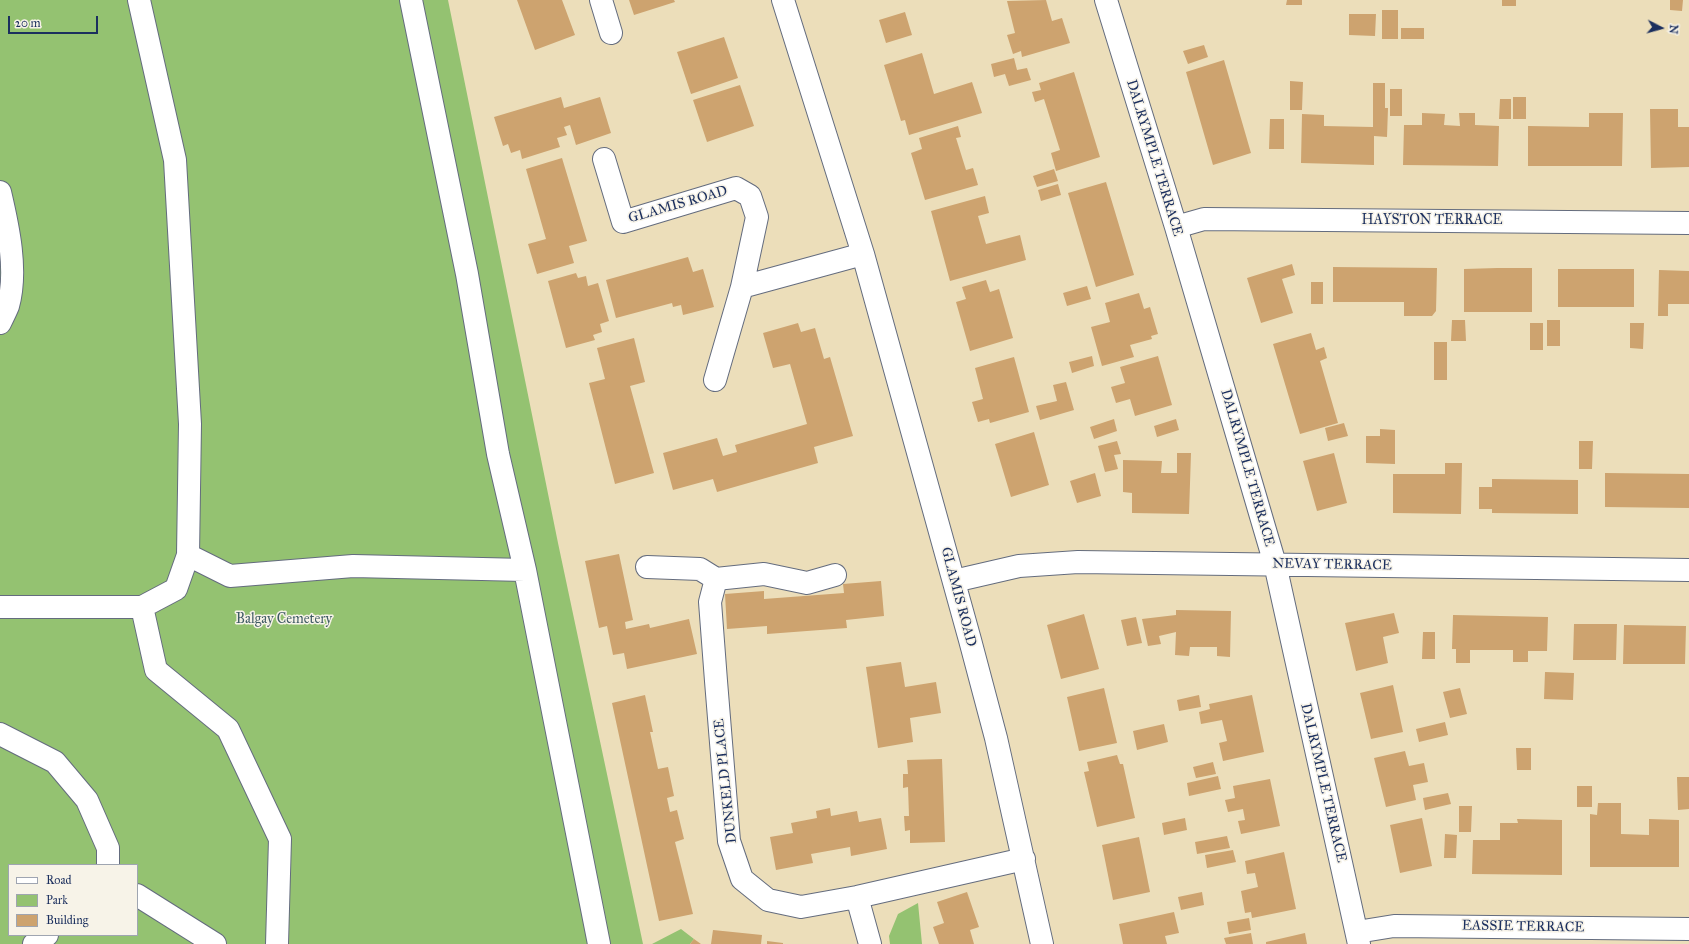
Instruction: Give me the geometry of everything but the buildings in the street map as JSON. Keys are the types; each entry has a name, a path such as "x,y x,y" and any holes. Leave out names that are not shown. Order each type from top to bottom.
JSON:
{"street":[{"path":"0,607 142,607 176,589 188,555 190,424 175,160 139,0"},
{"path":"411,0 467,274 498,454 525,570 599,944"},
{"path":"601,0 612,33"},
{"name":"GLAMIS ROAD","path":"783,0 863,254 954,581 996,738 1042,944"},
{"name":"DALRYMPLE TERRACE","path":"1106,0 1176,227 1275,564 1358,938"},
{"name":"GLAMIS ROAD","path":"604,159 623,222 736,188 750,196 757,217 742,287 716,380"},
{"path":"0,192 9,232 12,276 8,306 0,323"},
{"name":"HAYSTON TERRACE","path":"1176,227 1204,219 1689,223"},
{"path":"742,287 863,254"},
{"path":"188,555 230,576 353,566 525,570"},
{"name":"NEVAY TERRACE","path":"954,581 1019,566 1078,562 1689,570"},
{"path":"646,567 700,570 716,579 764,574 807,583 835,575"},
{"name":"DUNKELD PLACE","path":"716,579 710,602 716,681 730,841 742,879 768,900 801,907 857,897 1024,858"},
{"path":"142,607 156,670 228,729 280,839 277,944"},
{"path":"0,734 55,762 87,800 108,848 108,864"},
{"path":"138,896 215,944"},
{"path":"857,897 870,944"},
{"name":"EASSIE TERRACE","path":"1358,938 1394,926 1689,930"},
{"path":"34,944 46,936"}],"green space":[{"name":"Balgay Cemetery","path":"0,0 448,0 558,543 643,944 0,944"},
{"path":"918,903 922,944 890,944 889,936 898,914"},
{"path":"681,929 694,939 690,944 652,944"}]}
